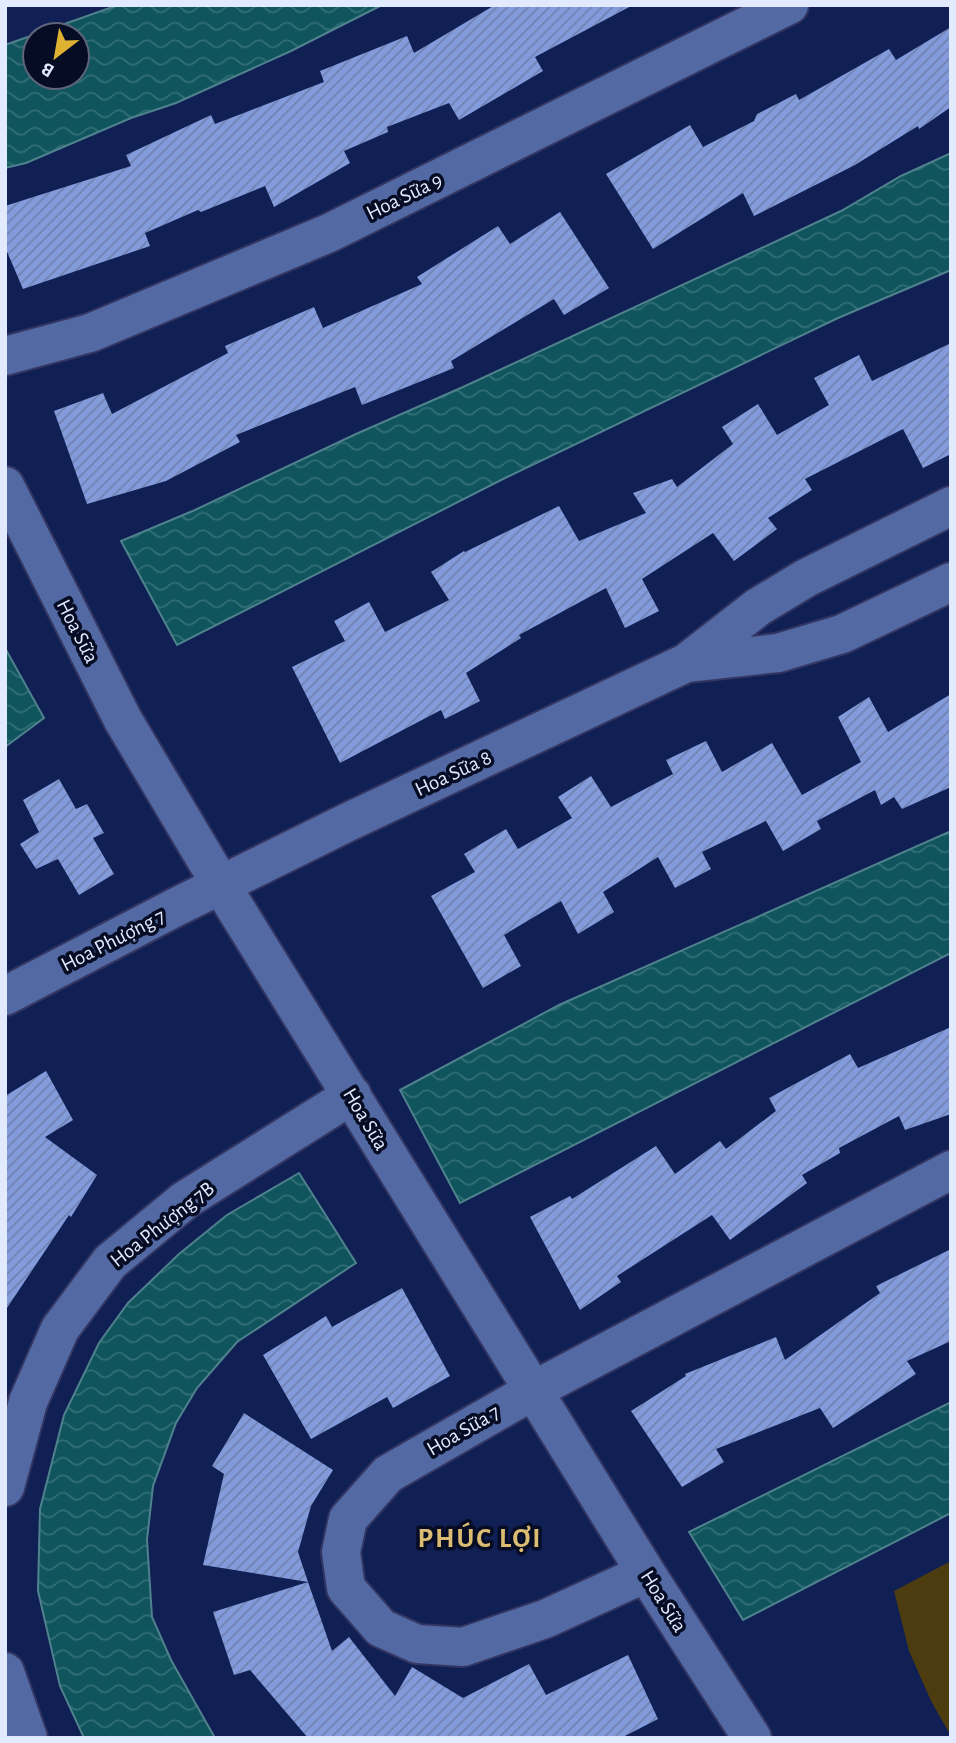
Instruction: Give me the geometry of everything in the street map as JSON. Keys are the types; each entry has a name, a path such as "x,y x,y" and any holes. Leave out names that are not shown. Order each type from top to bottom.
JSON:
{"street":[{"name":"Hoa Sữa 9","path":"5,356 90,334 329,233 789,5"},
{"name":"Hoa Sữa","path":"5,486 124,720 221,885 646,1573 752,1738"},
{"name":"Hoa Sữa 8","path":"221,885 348,822 686,663 758,607 806,578 951,506"},
{"name":"Hoa Sữa 8","path":"686,663 778,653 842,634 951,582"},
{"name":"Hoa Phượng 7","path":"5,996 221,885"},
{"name":"Hoa Phượng 7B","path":"5,1487 28,1402 60,1329 110,1262 186,1200 352,1095"},
{"name":"Hoa Sữa 7","path":"646,1573 545,1619 463,1647 417,1644 381,1628 346,1588 341,1552 348,1518 388,1474 534,1390 951,1170"},
{"path":"5,1672 28,1738"}],"shaded area":[{"path":"951,1561 951,1736 931,1701 909,1651 894,1591"}],"water":[{"path":"118,5 382,5 291,51 176,103 131,118 26,163 5,168 5,45 21,39 21,91 91,91 91,21 73,21"},
{"path":"951,153 951,270 838,318 507,477 177,645 121,541 195,510 841,211 901,176"},
{"path":"5,648 44,718 5,747"},
{"path":"951,831 951,953 460,1203 400,1090 559,1005"},
{"path":"299,1173 356,1263 237,1342 197,1388 176,1423 153,1486 147,1540 152,1617 171,1660 215,1738 84,1738 60,1686 38,1591 40,1509 64,1415 99,1343 128,1303 179,1254 227,1215"},
{"path":"951,1402 951,1513 743,1620 689,1532"}],"building":[{"path":"495,5 633,5 535,57 543,71 459,120 449,103 387,127 388,132 344,151 350,163 274,207 265,186 145,233 150,246 23,289 5,247 5,206 131,166 126,155 211,115 215,124 324,82 320,71 407,36 414,53"},
{"path":"951,27 951,107 919,129 918,126 855,165 754,216 743,193 653,249 606,174 690,125 703,147 754,121 757,114 796,94 799,100 889,49 896,60"},
{"path":"560,212 609,288 564,315 554,299 451,361 454,368 362,405 355,387 236,435 240,442 166,481 87,504 54,411 103,393 112,414 228,353 225,346 314,307 323,328 422,284 417,277 498,226 510,244"},
{"path":"951,343 951,454 923,468 903,429 805,479 812,490 768,518 777,529 734,561 713,533 642,579 659,611 625,628 606,588 519,635 521,638 466,673 480,701 445,719 441,710 340,763 292,667 345,641 334,621 369,602 385,632 449,600 431,572 464,551 559,506 579,541 646,513 633,493 672,479 677,487 733,444 722,427 758,404 777,435 829,405 814,378 859,355 872,381"},
{"path":"951,694 951,787 902,809 894,797 881,805 875,790 817,821 821,829 783,851 766,821 702,852 711,869 675,888 658,857 603,892 614,912 578,934 561,901 504,935 521,966 483,988 431,896 475,872 464,854 506,829 518,849 572,818 558,797 591,776 611,807 673,774 666,760 706,741 722,772 772,743 802,795 861,762 838,717 869,697 888,732"},
{"path":"59,779 76,809 87,804 104,833 93,838 114,874 79,895 58,859 36,869 20,844 39,832 23,800"},
{"path":"951,1027 951,1114 905,1130 899,1116 839,1148 840,1153 802,1175 807,1183 730,1240 712,1215 617,1276 621,1282 580,1310 530,1217 570,1196 572,1199 656,1146 675,1174 720,1141 726,1149 776,1111 769,1098 850,1054 858,1068"},
{"path":"46,1071 73,1120 45,1137 97,1175 5,1311 5,1096"},
{"path":"951,1249 951,1341 907,1361 916,1374 833,1428 820,1408 716,1449 724,1462 682,1487 631,1411 686,1376 685,1374 776,1337 785,1360 880,1293 876,1286"},
{"path":"402,1288 450,1376 393,1408 387,1397 311,1439 263,1355 326,1316 332,1327"},
{"path":"244,1413 333,1470 311,1506 298,1552 308,1582 203,1565 224,1474 212,1466"},
{"path":"308,1582 332,1651 349,1637 395,1696 412,1667 463,1698 529,1664 546,1695 628,1655 658,1719 621,1738 308,1738 250,1670 234,1675 213,1612"}],"district":[{"name":"PHÚC LỢI","path":"480,1537"}]}
